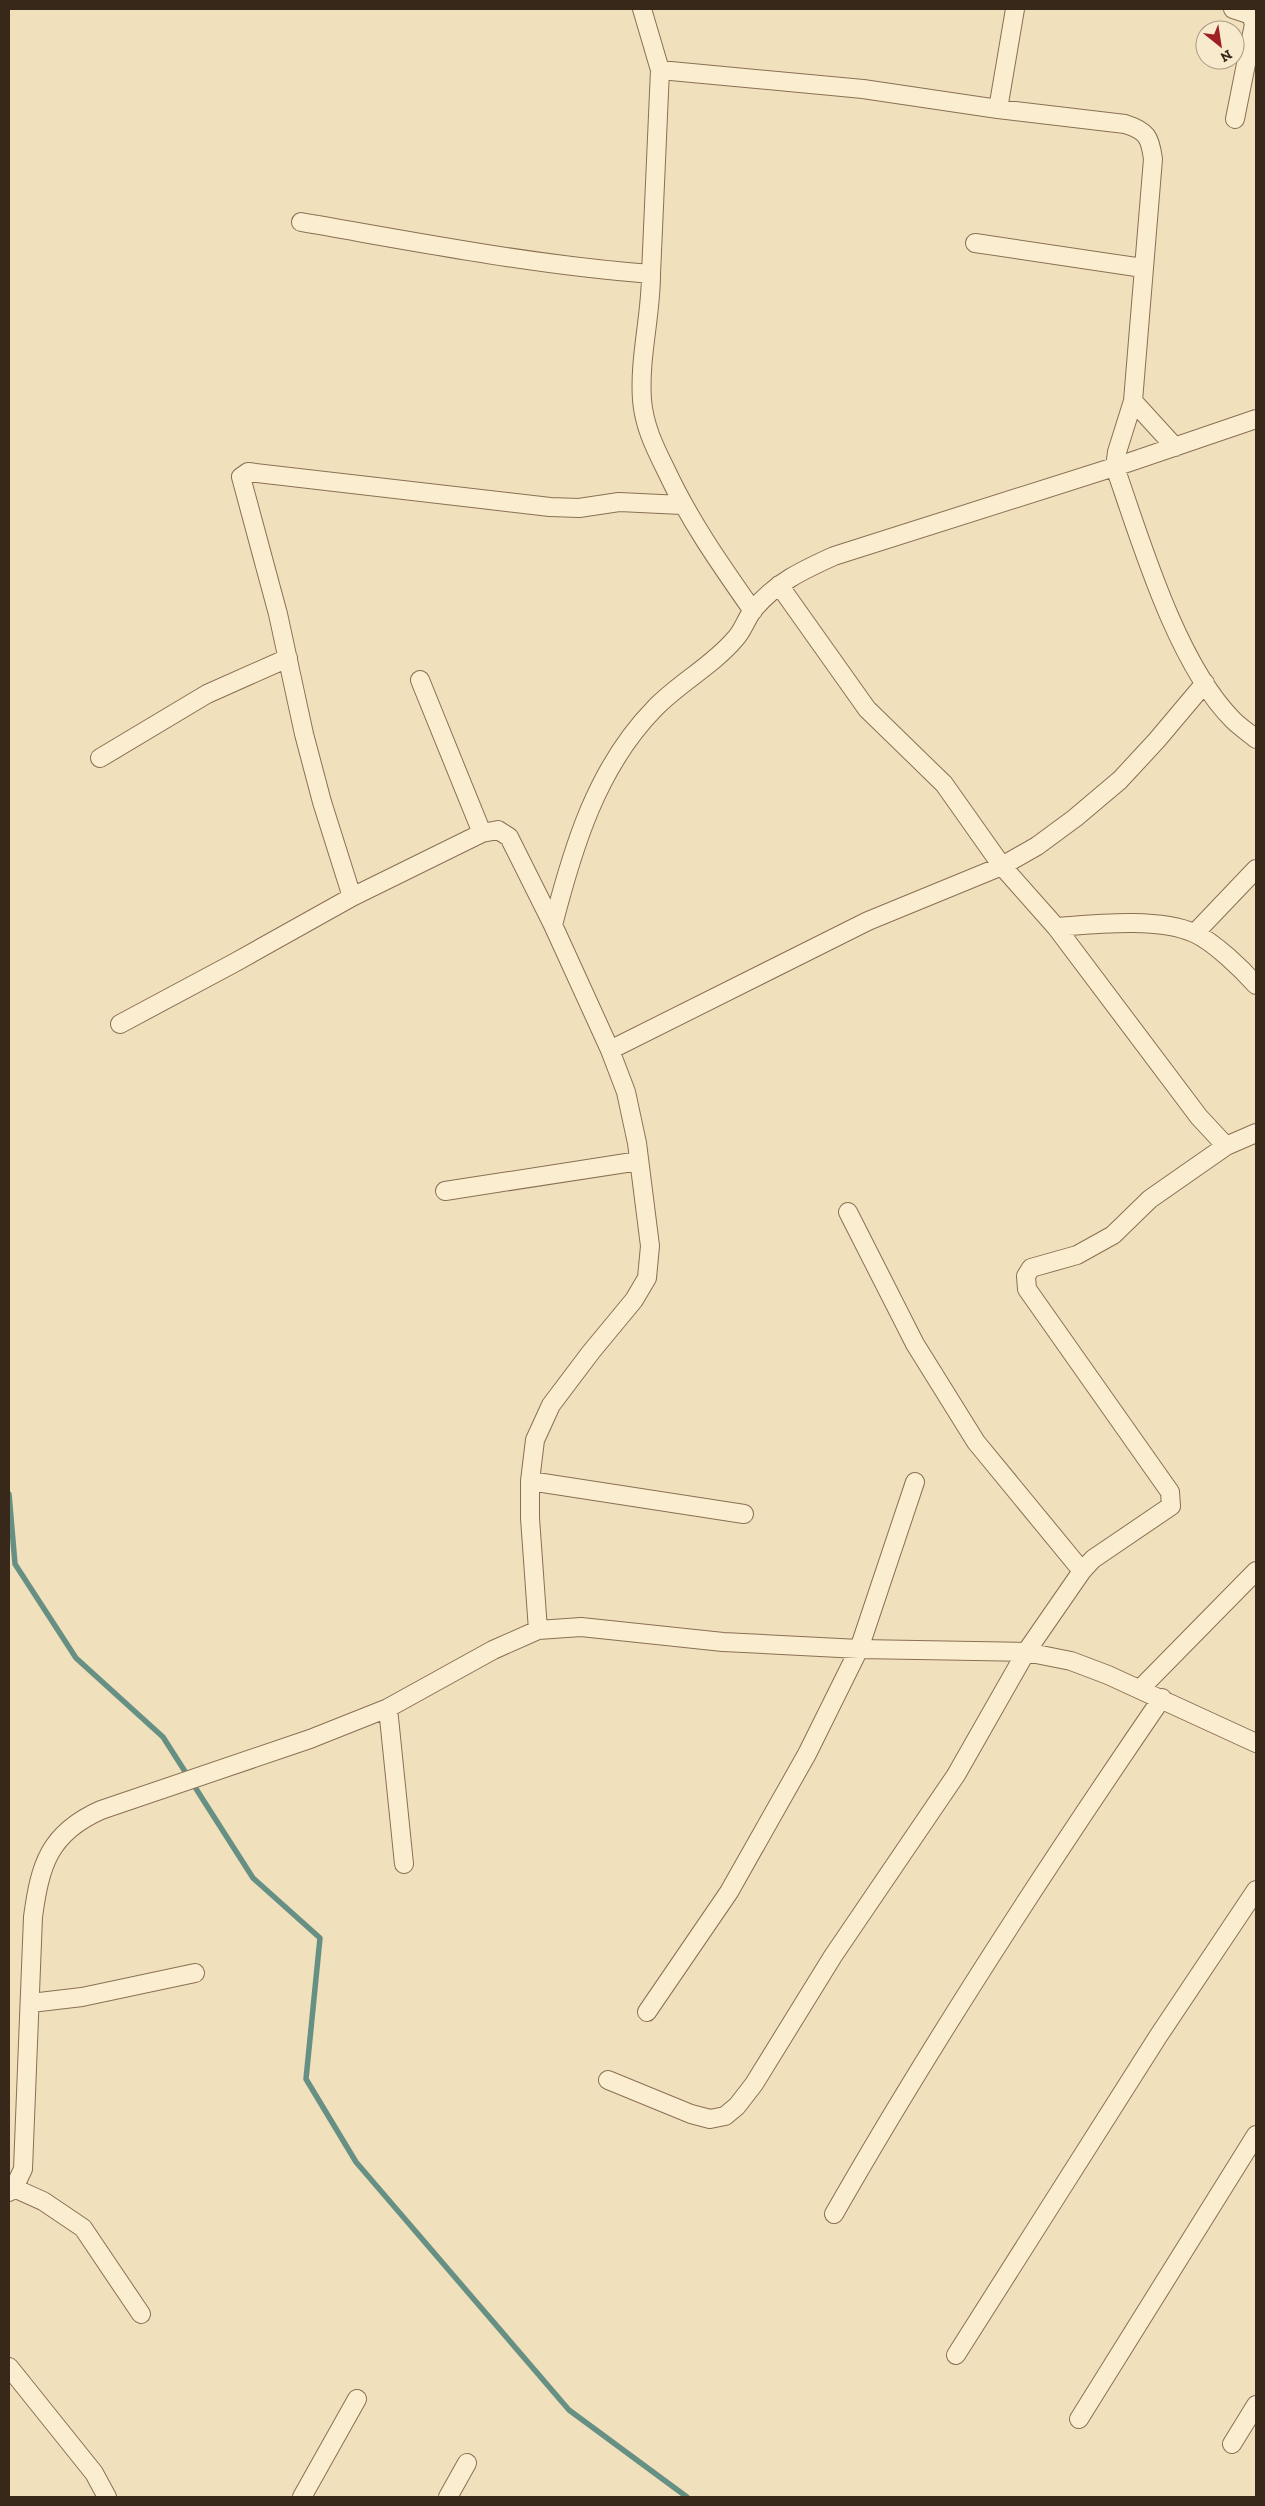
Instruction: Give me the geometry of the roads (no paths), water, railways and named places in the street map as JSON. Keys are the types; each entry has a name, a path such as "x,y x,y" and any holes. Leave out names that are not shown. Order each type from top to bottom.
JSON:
{"street":[{"path":"642,9 660,70 650,303 642,352 643,410 651,440 682,505 753,611"},
{"path":"998,109 1015,9"},
{"path":"1234,9 1251,15 1254,24 1235,119"},
{"path":"660,70 863,89 998,109 1125,124 1140,128 1144,132 1151,145 1153,159 1133,401 1120,440 1114,467 1163,597 1186,651 1205,682 1232,719 1256,739"},
{"path":"301,222 496,256 583,268 651,274"},
{"path":"975,244 1143,268"},
{"path":"1133,401 1175,447"},
{"path":"553,924 572,853 591,804 610,767 655,707 737,638 753,611 779,585 791,576 834,556 1114,467 1256,419"},
{"path":"352,897 322,802 304,734 288,658 241,480 245,473 550,507 579,508 619,502 682,505"},
{"path":"779,585 867,709 944,784 1002,866 1056,927 1199,1117 1226,1146"},
{"path":"100,758 207,694 288,658"},
{"path":"420,680 482,833"},
{"path":"610,1050 868,921 1002,866 1037,846 1120,780 1157,740 1205,682"},
{"path":"120,1024 234,964 352,897 482,833 498,830 509,837 553,924 610,1050 626,1092 639,1161 650,1246 648,1278 634,1300 551,1405 535,1440 530,1482 532,1565 538,1630"},
{"path":"1195,933 1256,869"},
{"path":"1056,927 1090,924 1171,926 1195,933 1210,943 1256,985"},
{"path":"608,2080 691,2114 710,2119 725,2116 737,2106 754,2084 833,1956 956,1775 1026,1652 1082,1571 1093,1559 1171,1506 1172,1497 1027,1289 1026,1276 1032,1268 1077,1255 1113,1235 1150,1199 1226,1146 1256,1133"},
{"path":"445,1191 639,1161"},
{"path":"848,1212 915,1344 976,1442 1082,1571"},
{"path":"530,1482 744,1514"},
{"path":"647,2012 739,1875 807,1754 859,1650 915,1482"},
{"path":"1140,1689 1256,1571"},
{"path":"141,2314 83,2228 43,2201 12,2190 23,2168 33,1917 38,1882 52,1845 74,1824 101,1810 310,1739 388,1708 493,1650 538,1630 581,1627 722,1642 859,1650 1026,1652 1071,1661 1162,1698 1256,1743"},
{"path":"834,2214 873,2146 1015,1917 1162,1698"},
{"path":"388,1708 404,1864"},
{"path":"956,2355 1159,2035 1256,1890"},
{"path":"31,2003 82,1996 195,1973"},
{"path":"1079,2419 1256,2135"},
{"path":"9,2368 94,2473 107,2497"},
{"path":"302,2497 357,2399"},
{"path":"1232,2444 1256,2405"},
{"path":"448,2497 467,2463"}],"waterway":[{"path":"9,1494 15,1564 76,1658 163,1737 253,1878 320,1938 306,2079 356,2162 569,2410 687,2497"}]}
